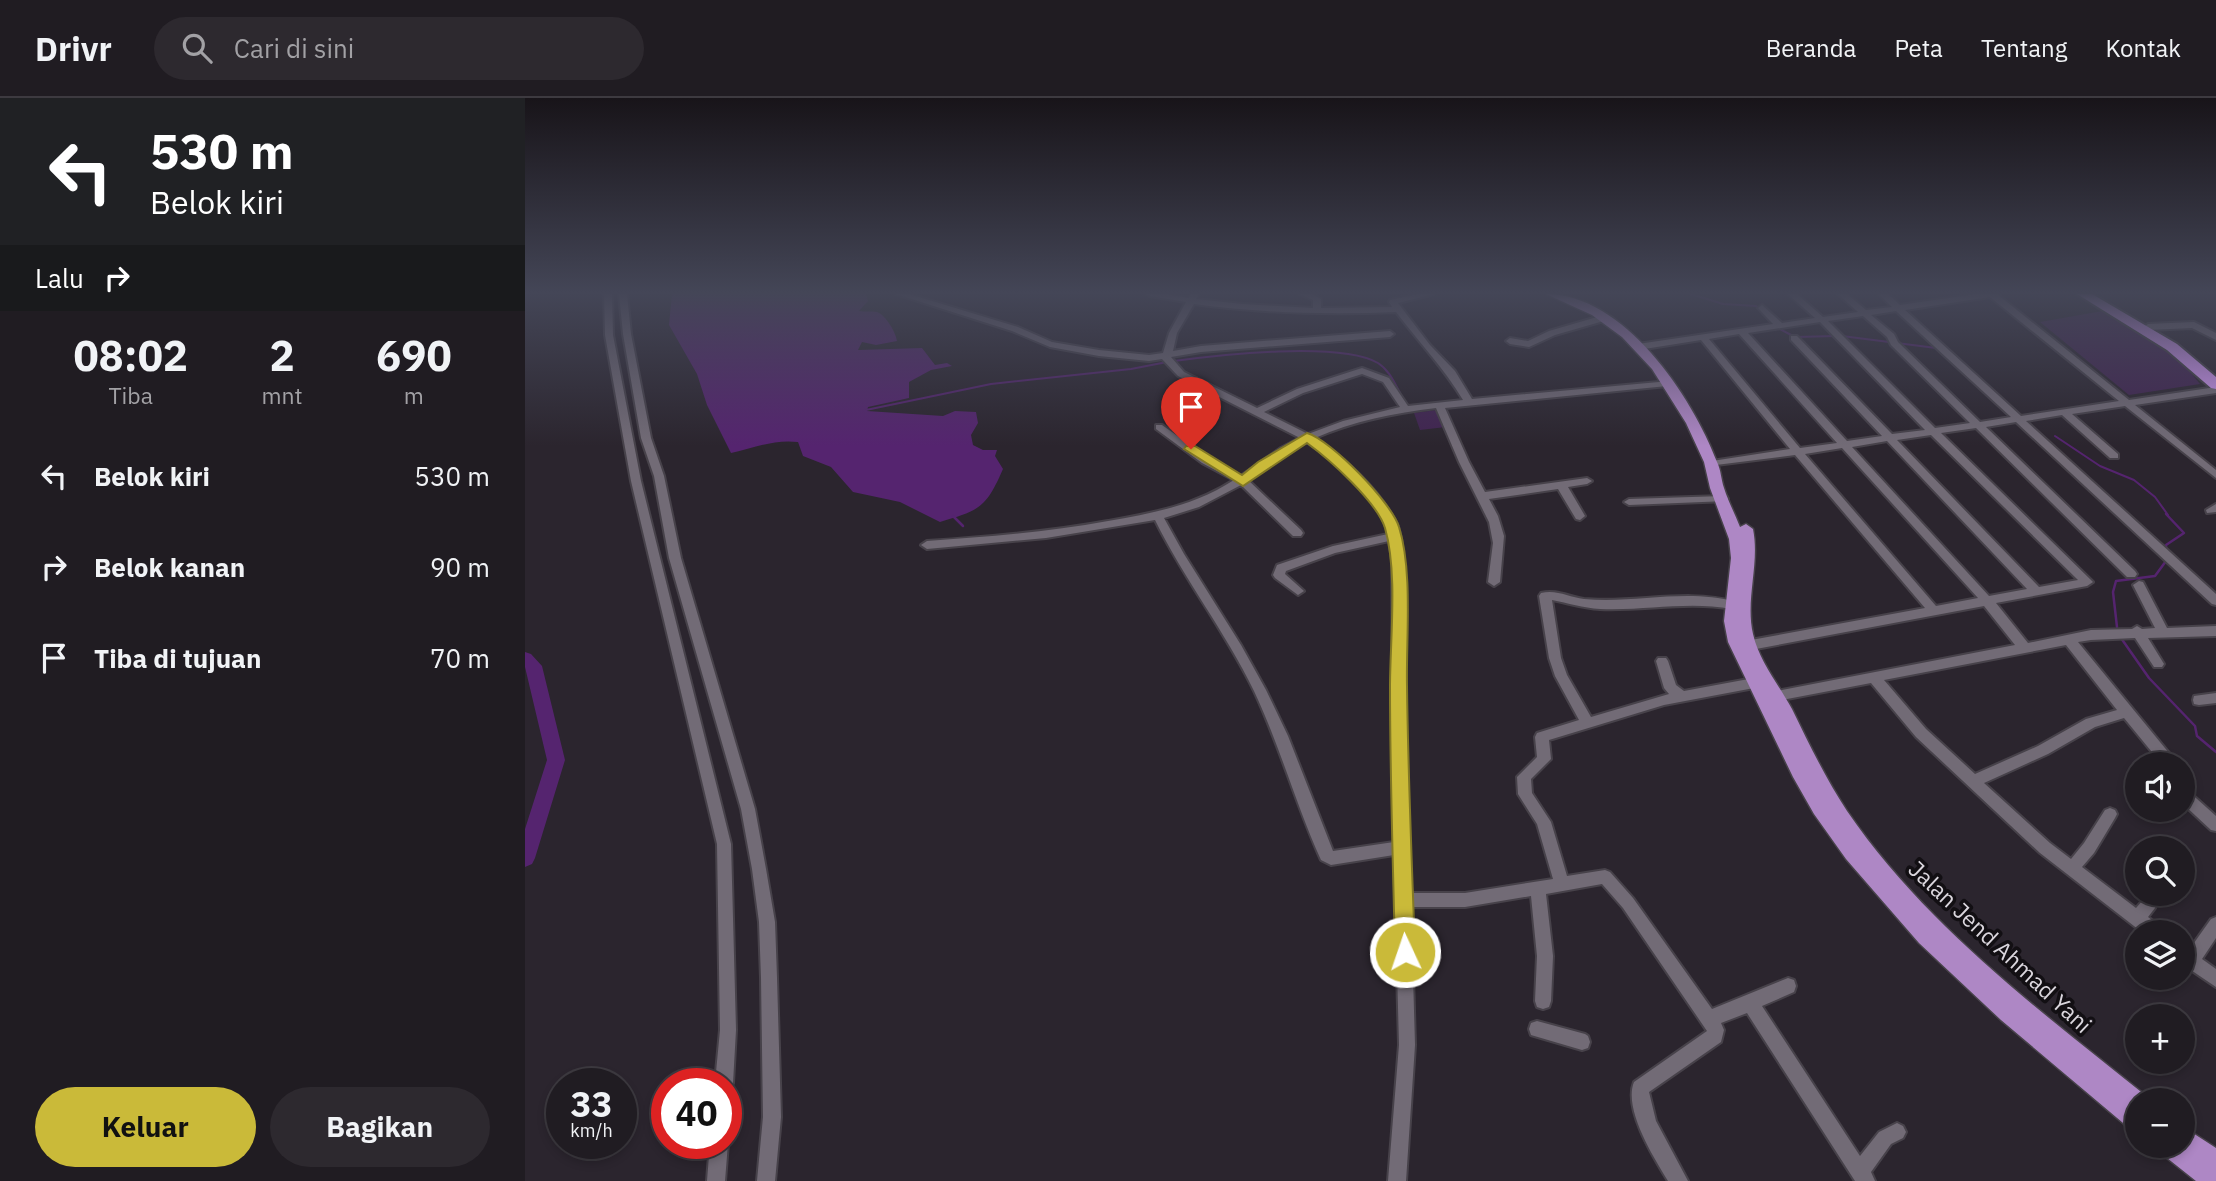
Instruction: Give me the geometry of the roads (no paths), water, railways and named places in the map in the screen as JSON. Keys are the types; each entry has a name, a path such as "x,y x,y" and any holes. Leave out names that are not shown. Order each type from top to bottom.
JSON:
{"highway":[{"path":"2168,345 2216,387"},
{"path":"2177,345 2216,375"}],"main road":[{"path":"1635,345 1667,383 1713,468"},
{"name":"Jalan Jend Ahmad Yani","path":"1713,468 1717,487 1730,513 1739,551 1732,605 1733,633 1745,646 1777,696 1812,767 1862,846 1987,985 2125,1109"},
{"name":"Jalan Jend Ahmad Yani","path":"1713,468 1726,486 1747,532 1751,552 1744,614 1745,646 1754,683 1819,807 1854,855 1933,944 2125,1094"},
{"path":"2195,1147 2216,1162"},
{"path":"2185,1158 2215,1181"}],"street":[{"path":"611,345 636,481 724,844 728,1030 724,1068"},
{"path":"629,345 646,438 659,476 675,558 748,809 759,869 767,922 772,1117 766,1181"},
{"path":"1054,345 1168,360 1211,348 1255,345"},
{"path":"1168,360 1171,345"},
{"path":"1427,345 1452,373 1470,403"},
{"path":"1638,347 1654,345"},
{"path":"1709,345 1797,452 1934,611"},
{"path":"1753,345 1987,601 2024,647"},
{"path":"1800,345 2037,592"},
{"path":"1745,646 2087,582 1846,345"},
{"path":"1897,345 2131,574"},
{"path":"1938,345 2216,601"},
{"path":"2054,345 2216,475"},
{"path":"1168,360 1215,393 1307,437 1330,453 1368,491 1385,513 1395,536 1398,560 1407,1045 1397,1181"},
{"path":"1255,412 1303,390 1362,371 1386,380 1407,408"},
{"path":"927,545 1034,537 1167,514 1209,499 1243,481 1307,437 1371,415 1407,408 1667,383"},
{"path":"1713,468 1843,444 2017,417 2126,404 2216,387"},
{"path":"1439,405 1483,496 1498,538 1498,554 1493,570 1495,582"},
{"path":"2063,411 2114,456"},
{"path":"1159,427 1206,461 1243,481 1297,533"},
{"path":"1483,496 1587,481"},
{"path":"1561,485 1580,516"},
{"path":"1629,502 1723,499"},
{"path":"1167,514 1172,546 1255,680 1302,788 1326,855 1338,857 1402,847"},
{"path":"1298,591 1279,575 1281,568 1333,550 1395,536"},
{"path":"2139,585 2162,630"},
{"path":"1587,722 1561,676 1543,597 1569,597 1581,603 1655,603 1692,598 1732,605"},
{"path":"1777,696 2068,639 2137,631 2216,631"},
{"path":"2137,631 2158,664"},
{"path":"2068,639 2160,752"},
{"path":"1661,661 1671,688 1681,696"},
{"path":"1875,678 1921,733 2045,848 2140,920"},
{"path":"1562,884 1544,822 1525,794 1528,772 1544,759 1542,737 1681,696 1754,683"},
{"path":"2199,700 2216,698"},
{"path":"1973,781 2043,750 2091,723 2127,712"},
{"path":"2195,806 2216,825"},
{"path":"2072,868 2111,814"},
{"path":"1403,900 1465,900 1599,876 1609,879 1716,1030 1715,1036 1640,1088 1640,1101 1654,1140 1679,1181"},
{"path":"1538,888 1545,956 1543,1001"},
{"path":"2137,918 2147,906"},
{"path":"2195,948 2215,925"},
{"path":"2195,963 2216,979"},
{"path":"1709,1020 1788,986"},
{"path":"1750,1003 1863,1176 1885,1138 1896,1132"},
{"path":"1537,1029 1564,1038 1577,1038 1582,1042"},
{"path":"716,1181 718,1159"}],"waterway":[{"path":"1909,345 1936,348"},
{"path":"1174,361 1308,351 1360,356 1382,366 1400,393"},
{"path":"866,410 991,384 1131,369 1167,362"},
{"path":"2055,436 2100,466 2134,480 2155,497 2168,515"},
{"path":"2166,514 2184,533 2166,545 2166,551"},
{"path":"953,516 963,526"},
{"path":"2117,627 2113,592 2116,581 2155,576 2166,561"},
{"path":"2121,638 2149,678 2195,726 2197,736 2216,752"},
{"path":"525,658 534,666 556,760 525,858"}]}
